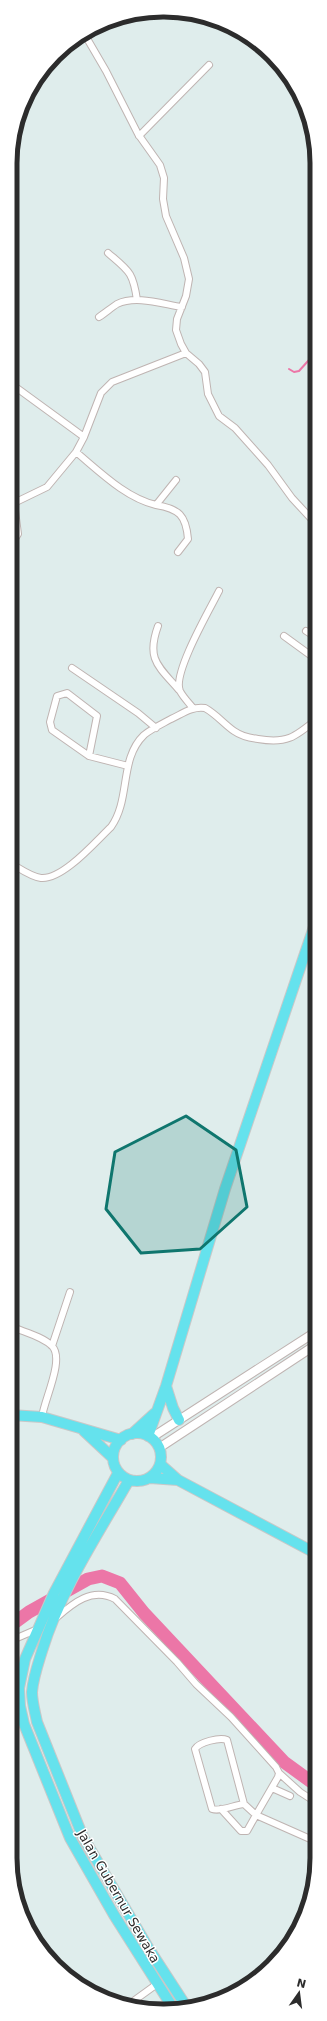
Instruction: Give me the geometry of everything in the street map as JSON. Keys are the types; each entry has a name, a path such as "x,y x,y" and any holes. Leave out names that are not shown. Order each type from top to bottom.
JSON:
{"main road":[{"path":"149,1437 156,1411 166,1386 225,1189 310,939"},
{"path":"166,1386 173,1408 179,1420"},
{"path":"112,1458 115,1448 121,1440 132,1434 156,1411"},
{"path":"17,1415 42,1417 121,1440"},
{"path":"83,1430 112,1458 118,1473 129,1480 139,1481 150,1478 178,1480"},
{"path":"132,1434 149,1437 159,1448 160,1464 156,1473 150,1478"},
{"path":"160,1464 178,1480 310,1550"},
{"path":"74,1563 118,1473"},
{"path":"129,1480 54,1593 42,1617 25,1659 19,1688 20,1706 24,1724 70,1838 114,1915 170,2004"},
{"name":"Jalan Gubernur Sewaka","path":"74,1563 71,1578 50,1624 34,1676 32,1693 37,1722 83,1837 149,1949 184,2003"}],"street":[{"path":"87,39 106,71 139,136 160,165 164,178 163,200 166,216 187,267 189,279 186,296 177,319 176,330 181,344 186,353 199,364 205,372 208,394 219,416 235,428 264,460 292,498 310,517"},
{"path":"139,136 209,65"},
{"path":"108,252 132,276 137,300"},
{"path":"99,317 119,303 137,300 182,307"},
{"path":"17,502 47,487 76,452 84,437 101,393 105,387 112,382 186,353"},
{"path":"17,388 84,437"},
{"path":"76,452 126,491 146,502 172,508 181,514 187,525 188,538 178,552"},
{"path":"156,505 176,480"},
{"path":"179,690 182,667 199,627 219,591"},
{"path":"158,626 153,640 153,656 193,708"},
{"path":"306,631 310,634"},
{"path":"284,636 310,655"},
{"path":"72,668 138,713 156,728"},
{"path":"89,756 97,716 66,693 59,694 57,696 50,722 52,730 89,756 128,766"},
{"path":"17,866 40,878 49,878 71,864 111,827 116,820 124,794 128,766 133,750 138,741 156,728 193,708 205,708 235,732 246,737 268,741 280,742 295,736 310,724"},
{"path":"52,1346 70,1292"},
{"path":"17,1329 52,1346 57,1352 57,1363 42,1417"},
{"path":"149,1437 179,1420 310,1336"},
{"path":"159,1448 310,1349"},
{"path":"17,1638 50,1624 66,1609 92,1594 102,1594 115,1599 177,1662 196,1684 231,1717 279,1772 300,1792 310,1798"},
{"path":"244,1804 221,1809 212,1809 194,1749 198,1746 221,1739 227,1740 244,1804 256,1815 310,1839"},
{"path":"221,1809 241,1831 247,1831 272,1788 279,1772"},
{"path":"272,1788 290,1796"},
{"path":"134,2001 158,1984"}],"highlighted area":[{"path":"186,1116 236,1150 247,1207 200,1249 141,1253 106,1209 115,1152"}],"waterway":[{"path":"289,369 294,372 299,371 310,359"},
{"path":"17,1621 29,1612 88,1579 102,1576 120,1583 144,1613 284,1762 310,1781"}]}
